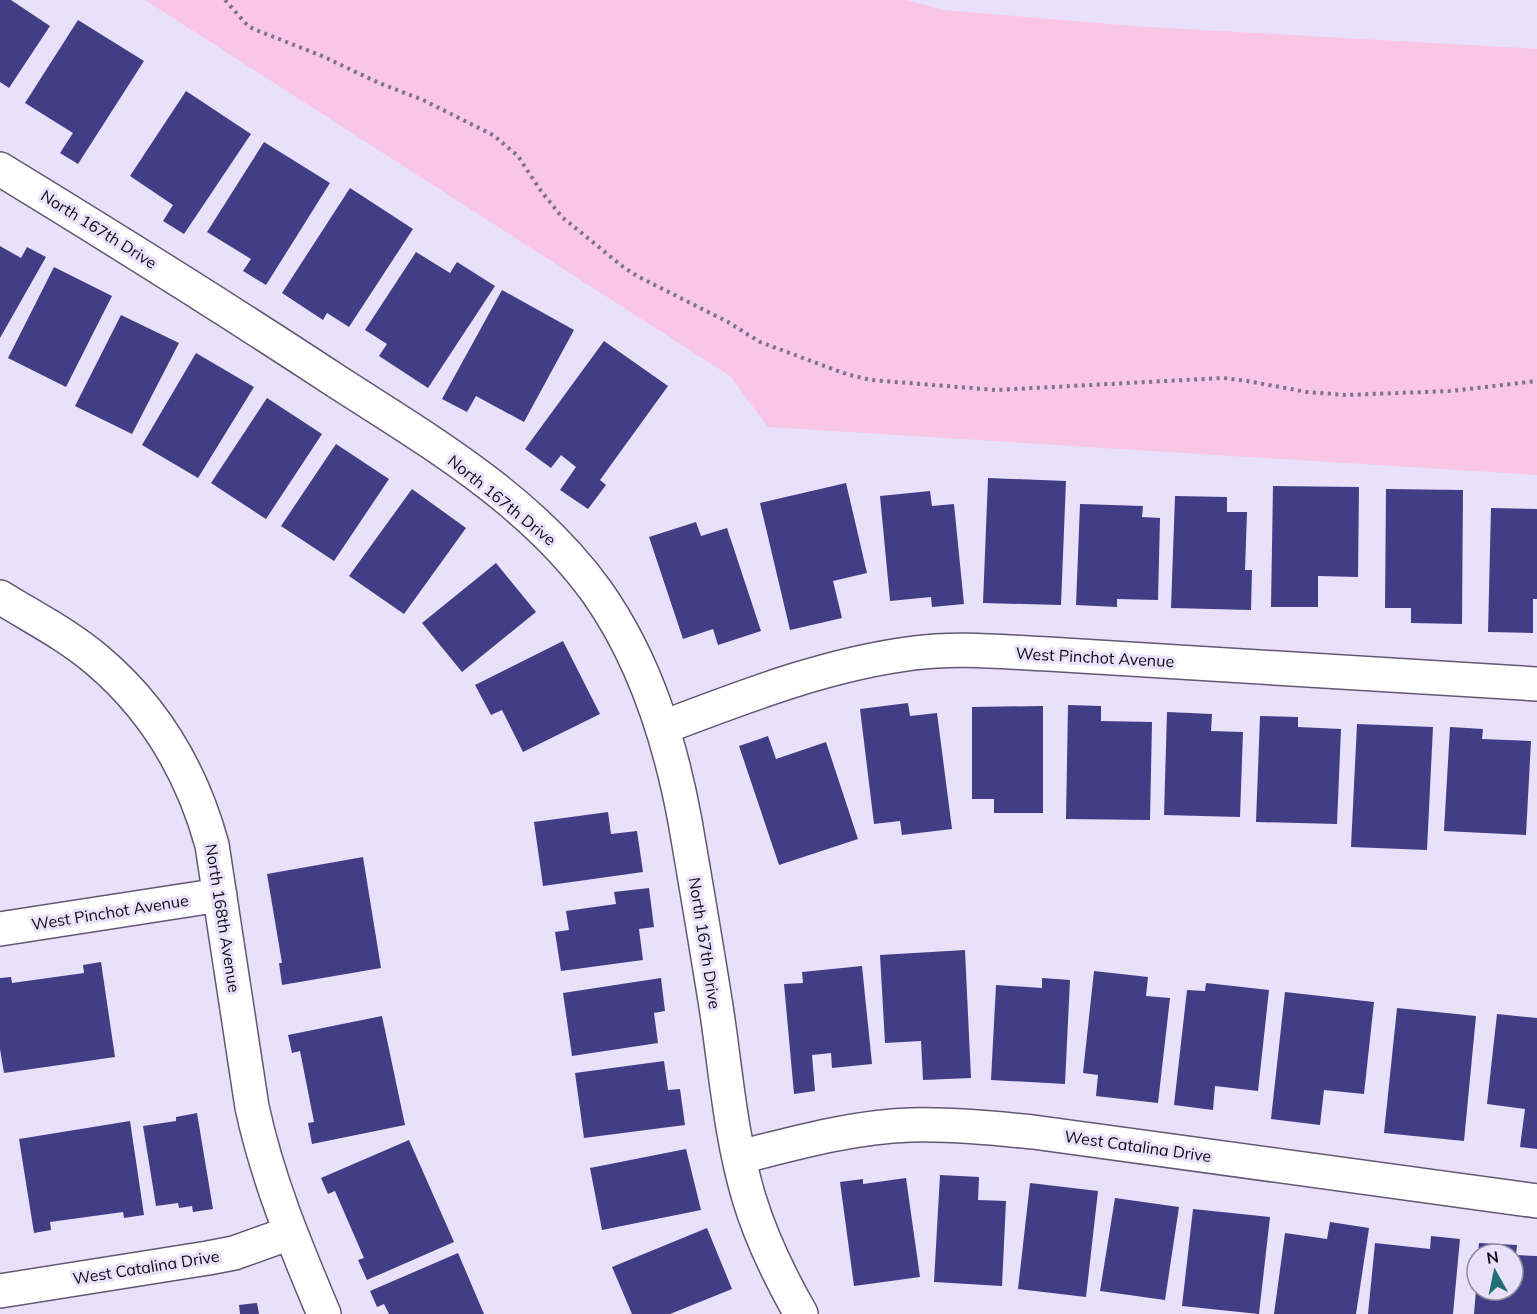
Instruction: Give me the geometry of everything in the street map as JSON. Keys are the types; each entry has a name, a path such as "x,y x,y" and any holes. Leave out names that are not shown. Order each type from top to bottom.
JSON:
{"street":[{"name":"North 167th Drive","path":"0,169 200,292 473,472 547,533 598,593 621,630 641,670 663,726 684,815 740,1157 749,1197 785,1287 801,1314"},
{"name":"North 168th Avenue","path":"0,597 96,659 126,687 150,716 188,777 202,810 212,844 255,1118 267,1169 290,1233 324,1314"},
{"name":"West Pinchot Avenue","path":"663,726 814,673 917,652 973,651 1048,654 1537,684"},
{"name":"West Pinchot Avenue","path":"0,929 220,895"},
{"name":"West Catalina Drive","path":"740,1157 799,1142 857,1131 908,1125 960,1125 1057,1135 1537,1202"},
{"name":"West Catalina Drive","path":"0,1290 234,1253 290,1233"}],"path":[{"path":"225,0 248,26 423,100 502,141 526,165 541,191 562,218 637,276 720,318 760,342 846,374 871,380 996,390 1223,378 1306,392 1346,395 1451,391 1537,381"}],"shaded area":[{"path":"145,0 907,0 944,10 1133,26 1537,49 1537,475 768,427 730,376"}],"building":[{"path":"0,0 11,0 50,26 9,88 0,82"},
{"path":"78,20 144,61 78,164 60,153 73,133 25,103"},
{"path":"186,91 251,134 184,234 163,221 173,205 130,176"},
{"path":"264,142 330,183 266,285 243,271 251,259 207,232"},
{"path":"350,188 413,229 349,327 327,313 323,320 282,293"},
{"path":"0,246 21,258 27,247 46,257 0,338"},
{"path":"416,252 450,273 457,262 495,286 428,388 379,356 387,344 365,330"},
{"path":"54,267 112,296 66,387 8,358"},
{"path":"502,290 574,330 524,422 476,396 467,412 442,399"},
{"path":"121,315 179,343 132,434 75,406"},
{"path":"604,341 668,386 600,480 606,485 588,509 560,490 576,467 561,455 551,468 525,449"},
{"path":"196,353 254,387 198,478 142,445"},
{"path":"267,398 322,434 266,519 211,483"},
{"path":"336,444 389,479 334,561 281,526"},
{"path":"988,478 1066,481 1061,605 983,603"},
{"path":"846,483 867,573 833,581 842,618 790,630 760,503"},
{"path":"1273,486 1359,487 1358,577 1318,576 1318,607 1271,607"},
{"path":"412,489 466,528 404,614 349,576"},
{"path":"1386,489 1463,490 1462,624 1411,623 1411,608 1385,608"},
{"path":"930,491 932,506 954,504 964,604 932,607 931,597 890,601 880,496"},
{"path":"1175,496 1227,497 1227,512 1247,512 1245,570 1252,570 1251,610 1171,608"},
{"path":"1080,504 1143,506 1142,517 1160,518 1158,600 1117,599 1117,607 1076,605"},
{"path":"1491,508 1537,509 1537,599 1533,599 1533,633 1488,632"},
{"path":"696,522 701,536 727,528 761,631 718,645 713,629 683,639 649,537"},
{"path":"496,563 536,612 462,672 422,623"},
{"path":"563,641 600,714 523,752 502,710 491,715 475,685"},
{"path":"908,703 910,716 937,713 952,829 902,835 900,821 874,824 860,709"},
{"path":"1068,705 1101,706 1101,721 1152,722 1150,820 1066,819"},
{"path":"1043,706 1043,813 994,813 994,799 972,799 972,707"},
{"path":"1167,712 1212,714 1211,731 1243,732 1240,817 1164,815"},
{"path":"1260,716 1298,717 1298,727 1341,729 1337,824 1256,822"},
{"path":"1357,724 1433,727 1427,850 1351,847"},
{"path":"1450,727 1483,729 1482,739 1531,741 1526,835 1444,831"},
{"path":"768,736 776,759 826,742 858,839 779,865 739,746"},
{"path":"608,812 611,834 637,831 643,872 543,886 534,822"},
{"path":"363,857 381,968 282,985 279,963 282,963 267,874"},
{"path":"649,888 654,927 639,929 643,960 561,971 555,932 569,930 566,911 616,904 614,892"},
{"path":"965,950 971,1078 923,1080 921,1041 885,1043 880,955"},
{"path":"101,962 115,1057 4,1073 0,1049 0,978 11,977 12,983 84,973 83,965"},
{"path":"862,966 872,1064 832,1068 831,1053 812,1055 815,1091 794,1094 784,984 803,983 802,972"},
{"path":"1094,971 1148,977 1146,996 1170,998 1158,1103 1096,1096 1098,1075 1083,1073"},
{"path":"661,978 665,1011 654,1013 658,1043 572,1056 563,993"},
{"path":"1042,978 1070,980 1065,1084 991,1080 996,985 1042,988"},
{"path":"1206,983 1269,990 1258,1091 1215,1086 1213,1110 1174,1105 1187,990 1205,991"},
{"path":"1285,992 1374,1002 1364,1094 1324,1090 1320,1125 1271,1119"},
{"path":"1397,1008 1476,1016 1464,1141 1384,1133"},
{"path":"1497,1014 1537,1018 1537,1149 1520,1147 1525,1109 1487,1104"},
{"path":"382,1016 405,1125 312,1144 308,1123 314,1122 300,1051 292,1053 288,1035"},
{"path":"664,1061 668,1090 680,1089 685,1125 584,1138 575,1073"},
{"path":"197,1113 213,1209 193,1212 192,1206 179,1208 178,1203 156,1206 143,1126 176,1121 176,1117"},
{"path":"130,1121 144,1215 124,1218 123,1212 50,1222 51,1230 34,1233 19,1139"},
{"path":"409,1140 454,1242 367,1280 358,1260 364,1258 335,1191 328,1194 321,1178"},
{"path":"686,1149 701,1210 602,1230 590,1168"},
{"path":"940,1175 979,1177 978,1200 1006,1201 1002,1286 934,1282"},
{"path":"906,1178 920,1277 854,1286 840,1182 863,1179 863,1184"},
{"path":"1030,1183 1098,1191 1086,1297 1018,1289"},
{"path":"1115,1198 1179,1207 1165,1300 1100,1291"},
{"path":"1193,1209 1270,1217 1259,1314 1182,1306"},
{"path":"1330,1222 1369,1228 1356,1314 1274,1314 1285,1233 1327,1239"},
{"path":"707,1228 732,1289 670,1314 632,1314 612,1267"},
{"path":"1431,1236 1460,1239 1453,1314 1368,1314 1375,1243 1430,1249"},
{"path":"458,1253 484,1314 389,1314 384,1304 377,1307 370,1291"},
{"path":"1525,1255 1537,1256 1537,1314 1474,1314 1475,1302 1525,1302"},
{"path":"257,1303 259,1314 240,1314 239,1305"}]}
